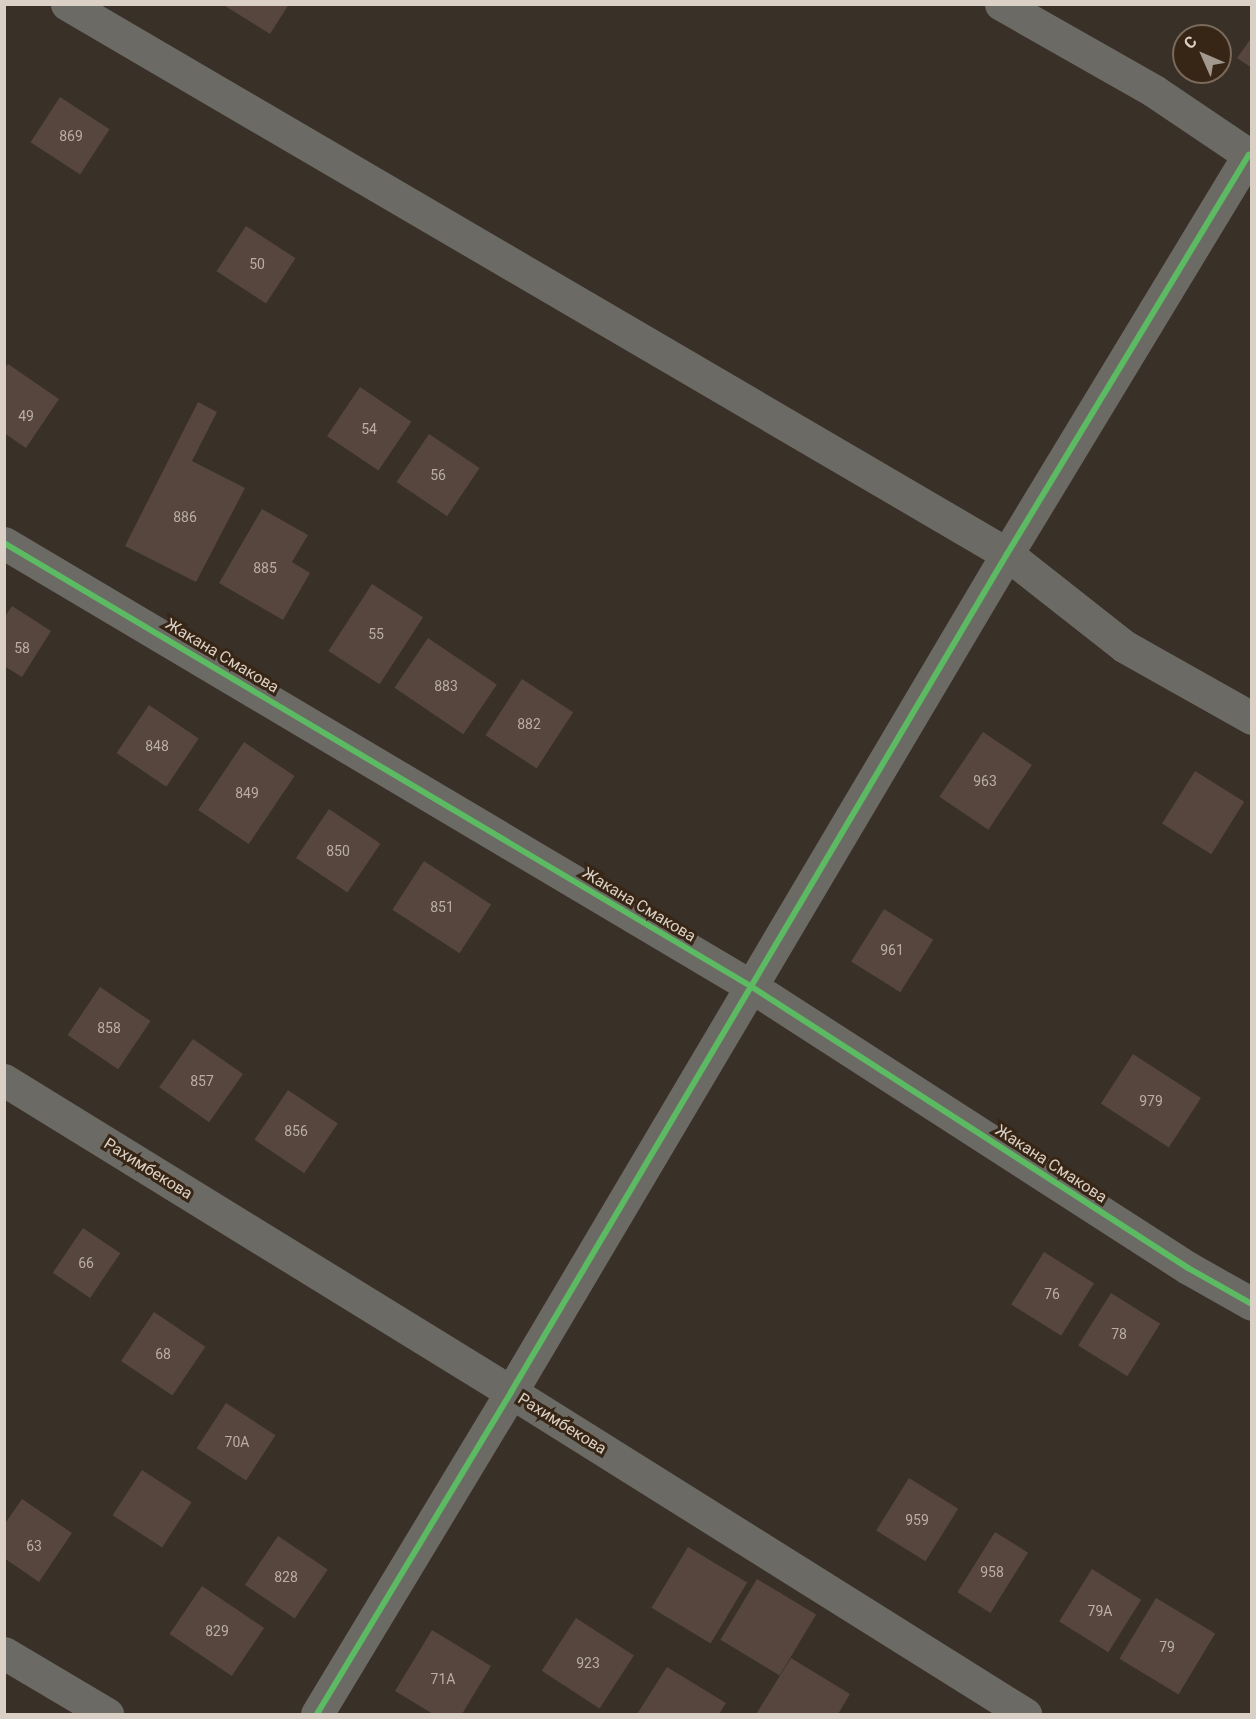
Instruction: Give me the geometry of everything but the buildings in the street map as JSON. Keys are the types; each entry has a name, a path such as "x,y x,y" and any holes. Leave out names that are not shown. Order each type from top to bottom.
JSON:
{"street":[{"path":"67,4 1007,554 1124,646 1251,718"},
{"path":"317,1714 752,987 1007,554 1250,154 1155,91 1001,4"},
{"name":"Жакана Смакова","path":"4,543 752,987 1188,1268 1251,1304"},
{"name":"Рахимбекова","path":"4,1080 511,1392 1025,1714"},
{"path":"4,1653 107,1714"}],"cycle path":[{"path":"317,1714 511,1392 1007,554 1249,155"},
{"path":"4,543 752,987 1188,1268 1252,1304"}]}
